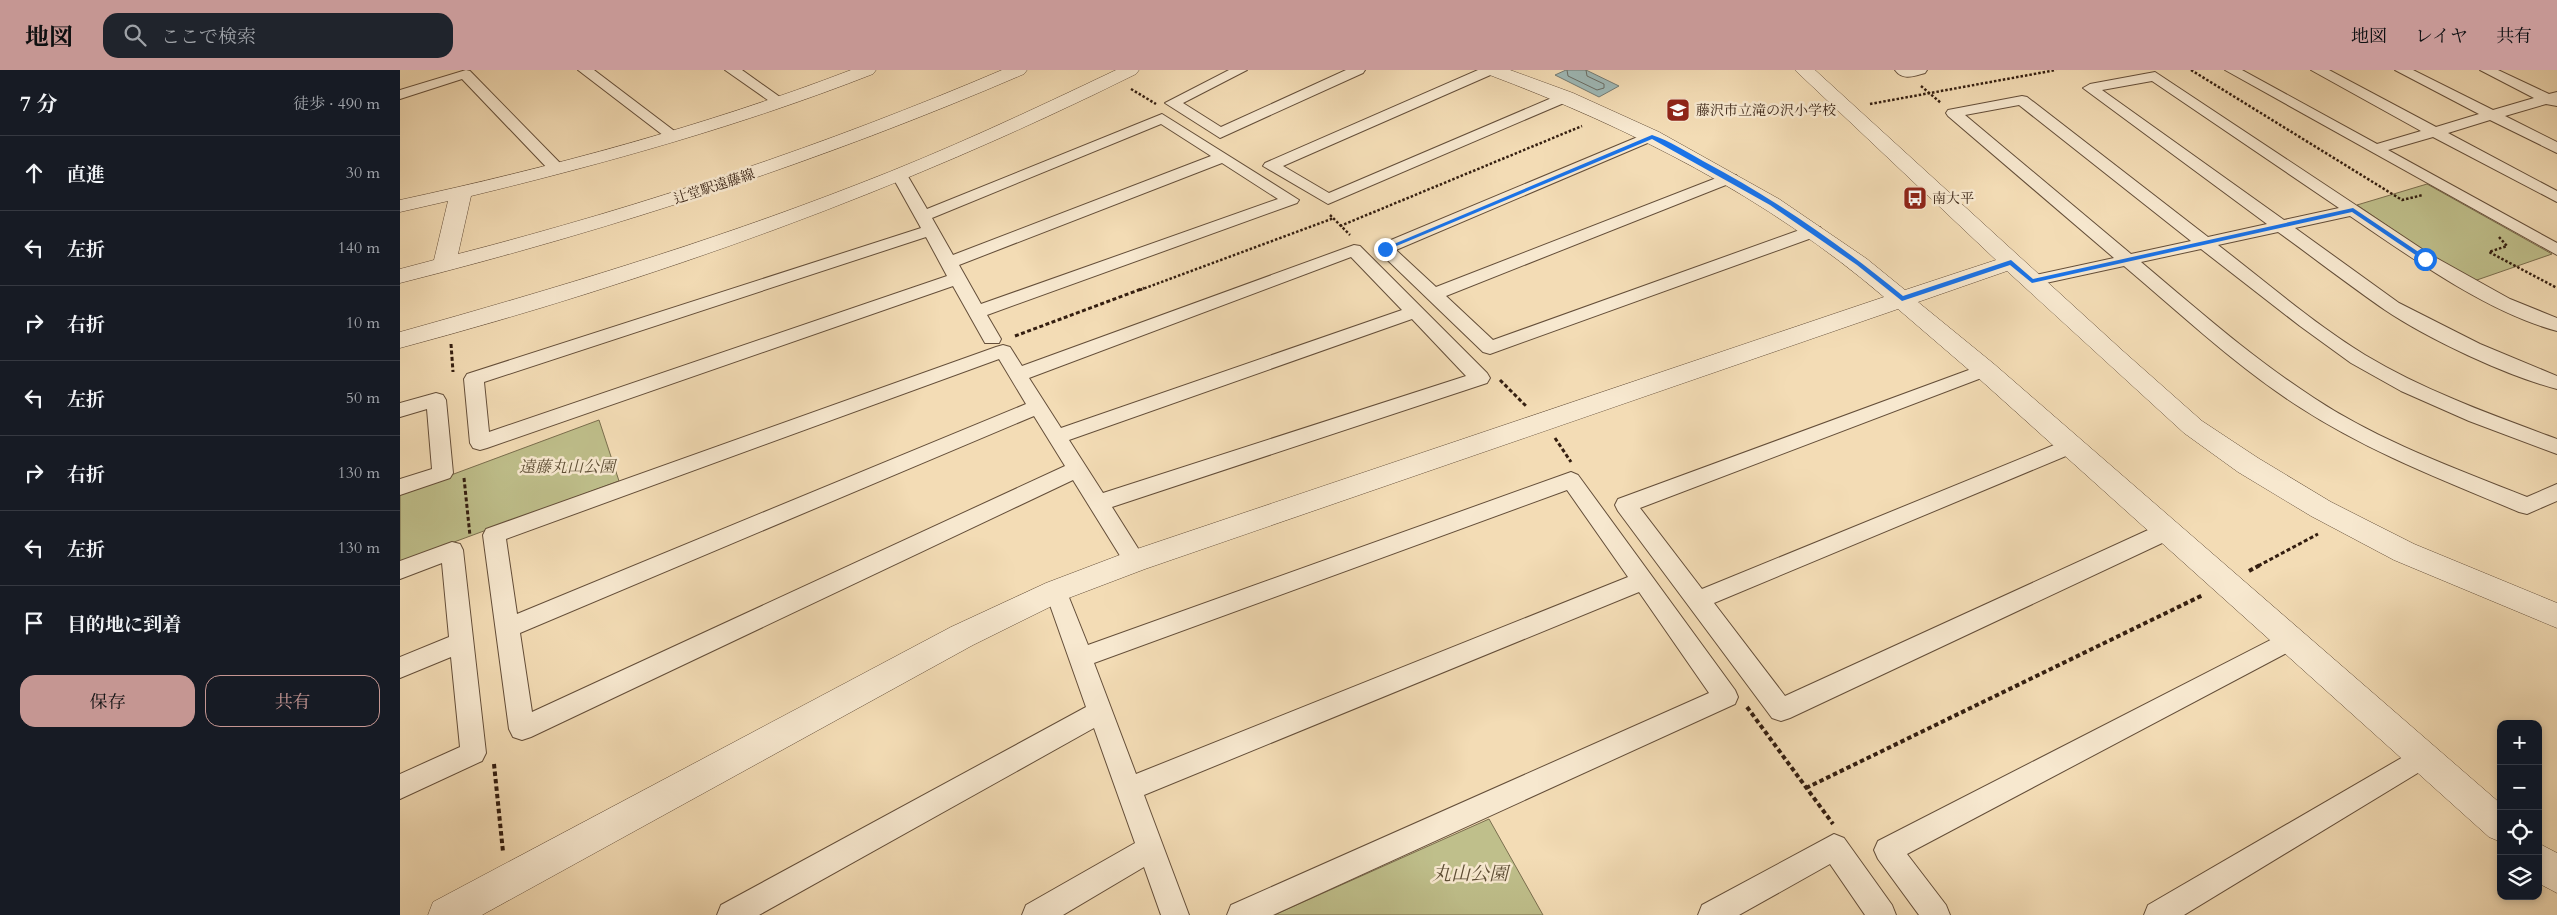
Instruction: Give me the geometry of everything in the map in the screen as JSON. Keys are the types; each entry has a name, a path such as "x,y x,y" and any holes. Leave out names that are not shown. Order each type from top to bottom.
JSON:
{"street":[{"path":"427,70 433,76 451,70"},
{"path":"585,70 673,136"},
{"path":"732,70 780,102"},
{"path":"400,206 461,193 673,136 780,102 867,70"},
{"name":"辻堂駅遠藤線","path":"400,276 446,257 717,173 828,135 990,70"},
{"name":"辻堂駅遠藤線","path":"400,262 446,257 632,212 747,176 870,131 1018,70"},
{"path":"1240,70 1172,103 1220,133 1358,70"},
{"path":"1566,97 1328,199 1271,166 1492,70 1566,97 1652,136 1730,178 1814,231 1902,298 2497,823"},
{"path":"1804,70 2021,272 2193,427 2248,465 2321,509 2404,552 2557,616"},
{"path":"1903,71 1920,70"},
{"path":"2232,70 2557,250"},
{"path":"2318,70 2557,197"},
{"path":"2402,70 2557,148"},
{"path":"2486,70 2554,100"},
{"path":"400,95 464,74 556,168"},
{"path":"400,340 682,255 900,176 1003,132 1122,74"},
{"path":"2557,325 2504,303 2464,282 2154,76 2090,88 2393,307 2432,330 2473,350 2557,383"},
{"path":"1953,113 2022,100 2306,322 2358,359 2408,386 2467,413 2557,447"},
{"path":"2376,149 2492,115 2554,100"},
{"path":"1953,113 2266,375 2307,403 2354,430 2408,457 2527,506 2557,492"},
{"path":"977,312 1291,200 1162,118 926,223 474,379 480,444 953,271 1223,157"},
{"path":"1652,136 1385,249 1490,348 1814,231"},
{"path":"900,176 992,339"},
{"path":"1433,295 1730,178"},
{"path":"446,257 461,193"},
{"path":"446,915 927,655 1056,591 1135,561 1902,298 2021,272 2128,260 2353,210"},
{"path":"1018,375 1354,250 1480,378 1098,503"},
{"path":"1057,437 1414,312"},
{"path":"1077,469 522,729 494,535 1003,351 1135,561"},
{"path":"1985,370 1626,505 1781,710 2167,532"},
{"path":"400,410 436,400 442,473 400,487"},
{"path":"507,628 1038,407"},
{"path":"1698,600 2071,446"},
{"path":"1080,658 1571,480 1726,698 1241,915"},
{"path":"400,570 452,550 473,753 400,787"},
{"path":"1129,790 1643,581"},
{"path":"1056,591 1175,915"},
{"path":"1936,915 1888,850 2290,640"},
{"path":"400,668 462,642"},
{"path":"731,915 1100,712"},
{"path":"2158,915 2422,757"},
{"path":"1712,915 1834,847 1882,915"},
{"path":"1036,915 1151,848"},
{"path":"2542,863 2557,876"}],"path":[{"path":"1848,109 2056,70"},
{"path":"2191,70 2402,200 2425,194 2449,206 2466,200"},
{"path":"1903,71 1953,113"},
{"path":"1122,74 1164,110"},
{"path":"1340,226 1608,115"},
{"path":"1328,214 1354,239"},
{"path":"1014,337 1334,218"},
{"path":"2492,233 2507,246 2489,252 2557,288"},
{"path":"1494,375 1543,422 1577,469"},
{"path":"1806,788 2226,583 2321,532"},
{"path":"1741,700 1836,828"}],"green space":[{"path":"2427,184 2552,254 2474,281 2439,261 2357,205"},
{"name":"遠藤丸山公園","path":"599,420 619,481 400,562 400,494"},
{"name":"丸山公園","path":"1489,819 1543,915 1274,915"}],"water":[{"path":"1566,70 1586,70 1619,86 1599,97 1555,75"}],"place":[{"name":"藤沢市立滝の沢小学校","path":"1678,110"},
{"name":"南大平","path":"1915,198"}],"route":[{"path":"1385,249 1652,136 1772,203 1814,231 1902,298 2011,262 2032,281 2353,210 2425,259"}]}
